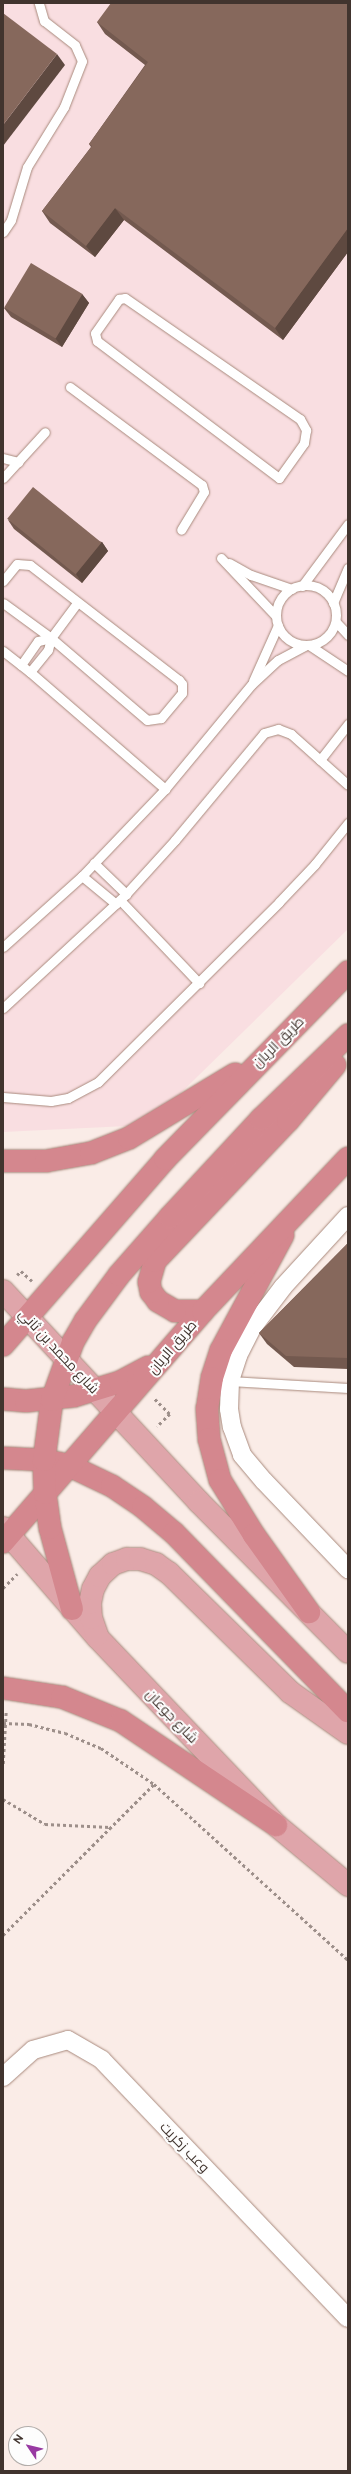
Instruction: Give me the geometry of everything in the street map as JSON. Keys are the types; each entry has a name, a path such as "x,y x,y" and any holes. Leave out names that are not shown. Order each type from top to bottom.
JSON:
{"highway":[{"name":"طريق الريان","path":"3,1346 160,1164 260,1059 348,972"},
{"path":"72,1609 58,1566 45,1493 44,1460 52,1400 66,1359 85,1321 119,1275 170,1217 261,1119 348,1035"},
{"path":"203,1311 175,1311 158,1301 151,1292 149,1282 155,1261 288,1121 348,1048"},
{"path":"3,1161 46,1161 91,1153 129,1138 260,1059"},
{"name":"طريق الريان","path":"5,1535 45,1493 203,1311 297,1210 348,1158"},
{"path":"297,1210 221,1350 212,1378 207,1408 209,1439 220,1480 254,1535 308,1612"},
{"path":"3,1399 52,1400 94,1390 120,1382 158,1362"},
{"path":"3,1458 44,1460 68,1465 112,1486 143,1507 174,1533 348,1710"},
{"path":"4,1688 62,1697 121,1721 276,1825"}],"main road":[{"name":"شارع محمد بن ثاني","path":"3,1291 115,1412"},
{"path":"115,1412 348,1652"},
{"name":"شارع جوعان","path":"5,1535 98,1638 276,1825 348,1884"},
{"path":"98,1638 91,1618 90,1603 92,1589 100,1576 113,1564 127,1559 140,1559 156,1564 169,1573 290,1692 348,1733"}],"street":[{"path":"348,1216 283,1287 252,1328 238,1356 230,1381 229,1409 232,1427 242,1454 264,1481 348,1569"},
{"name":"وعب زكريت","path":"3,2077 33,2050 68,2040 102,2060 348,2318"}],"lane":[{"path":"3,232 11,220 27,167 64,107 82,61 75,45 44,21 39,3"},
{"path":"119,299 130,299 300,419 306,430 304,443 279,478 97,341 94,333 119,299"},
{"path":"70,387 202,485 204,492 181,530"},
{"path":"3,478 45,432"},
{"path":"3,458 18,462"},
{"path":"302,586 348,524"},
{"path":"292,589 251,575 221,558 277,620 289,640 307,645 348,671"},
{"path":"3,581 14,566 26,563 178,680 182,684 182,693 161,718 147,720 51,638 3,603"},
{"path":"333,603 348,568"},
{"path":"252,684 277,620 278,605 292,589 302,586 321,589 333,603 336,622 348,635"},
{"path":"30,672 48,650 51,638 77,603"},
{"path":"3,947 82,876 165,789 252,684 278,660 307,645 326,638 336,622"},
{"path":"20,665 38,641 51,638"},
{"path":"3,651 30,672 165,789"},
{"path":"320,760 348,724"},
{"path":"3,1008 121,899 175,840 264,733 278,729 291,734 348,785"},
{"path":"3,1097 52,1101 84,1092 98,1082 199,983 315,864 348,823"},
{"path":"94,863 121,899 199,983"},
{"path":"82,876 121,899"},
{"path":"230,1381 348,1388"}],"path":[{"path":"139,1384 170,1414 143,1442"},
{"path":"3,1764 5,1723 4,1688"},
{"path":"5,1723 29,1724 65,1733 101,1748 154,1784 348,1960"},
{"path":"3,1934 154,1784"},
{"path":"3,1799 45,1824 110,1828"}],"shaded area":[{"path":"3,3 348,3 348,929 148,1125 3,1132"}],"building":[{"path":"111,3 348,3 348,228 275,328 115,208 86,246 42,211 92,146 89,144 148,62 97,22"},
{"path":"3,13 57,54 3,125"},
{"path":"31,263 82,294 56,338 4,308"},
{"path":"33,487 101,542 76,574 7,519"},
{"path":"348,1243 348,1358 286,1356 259,1333"}]}
